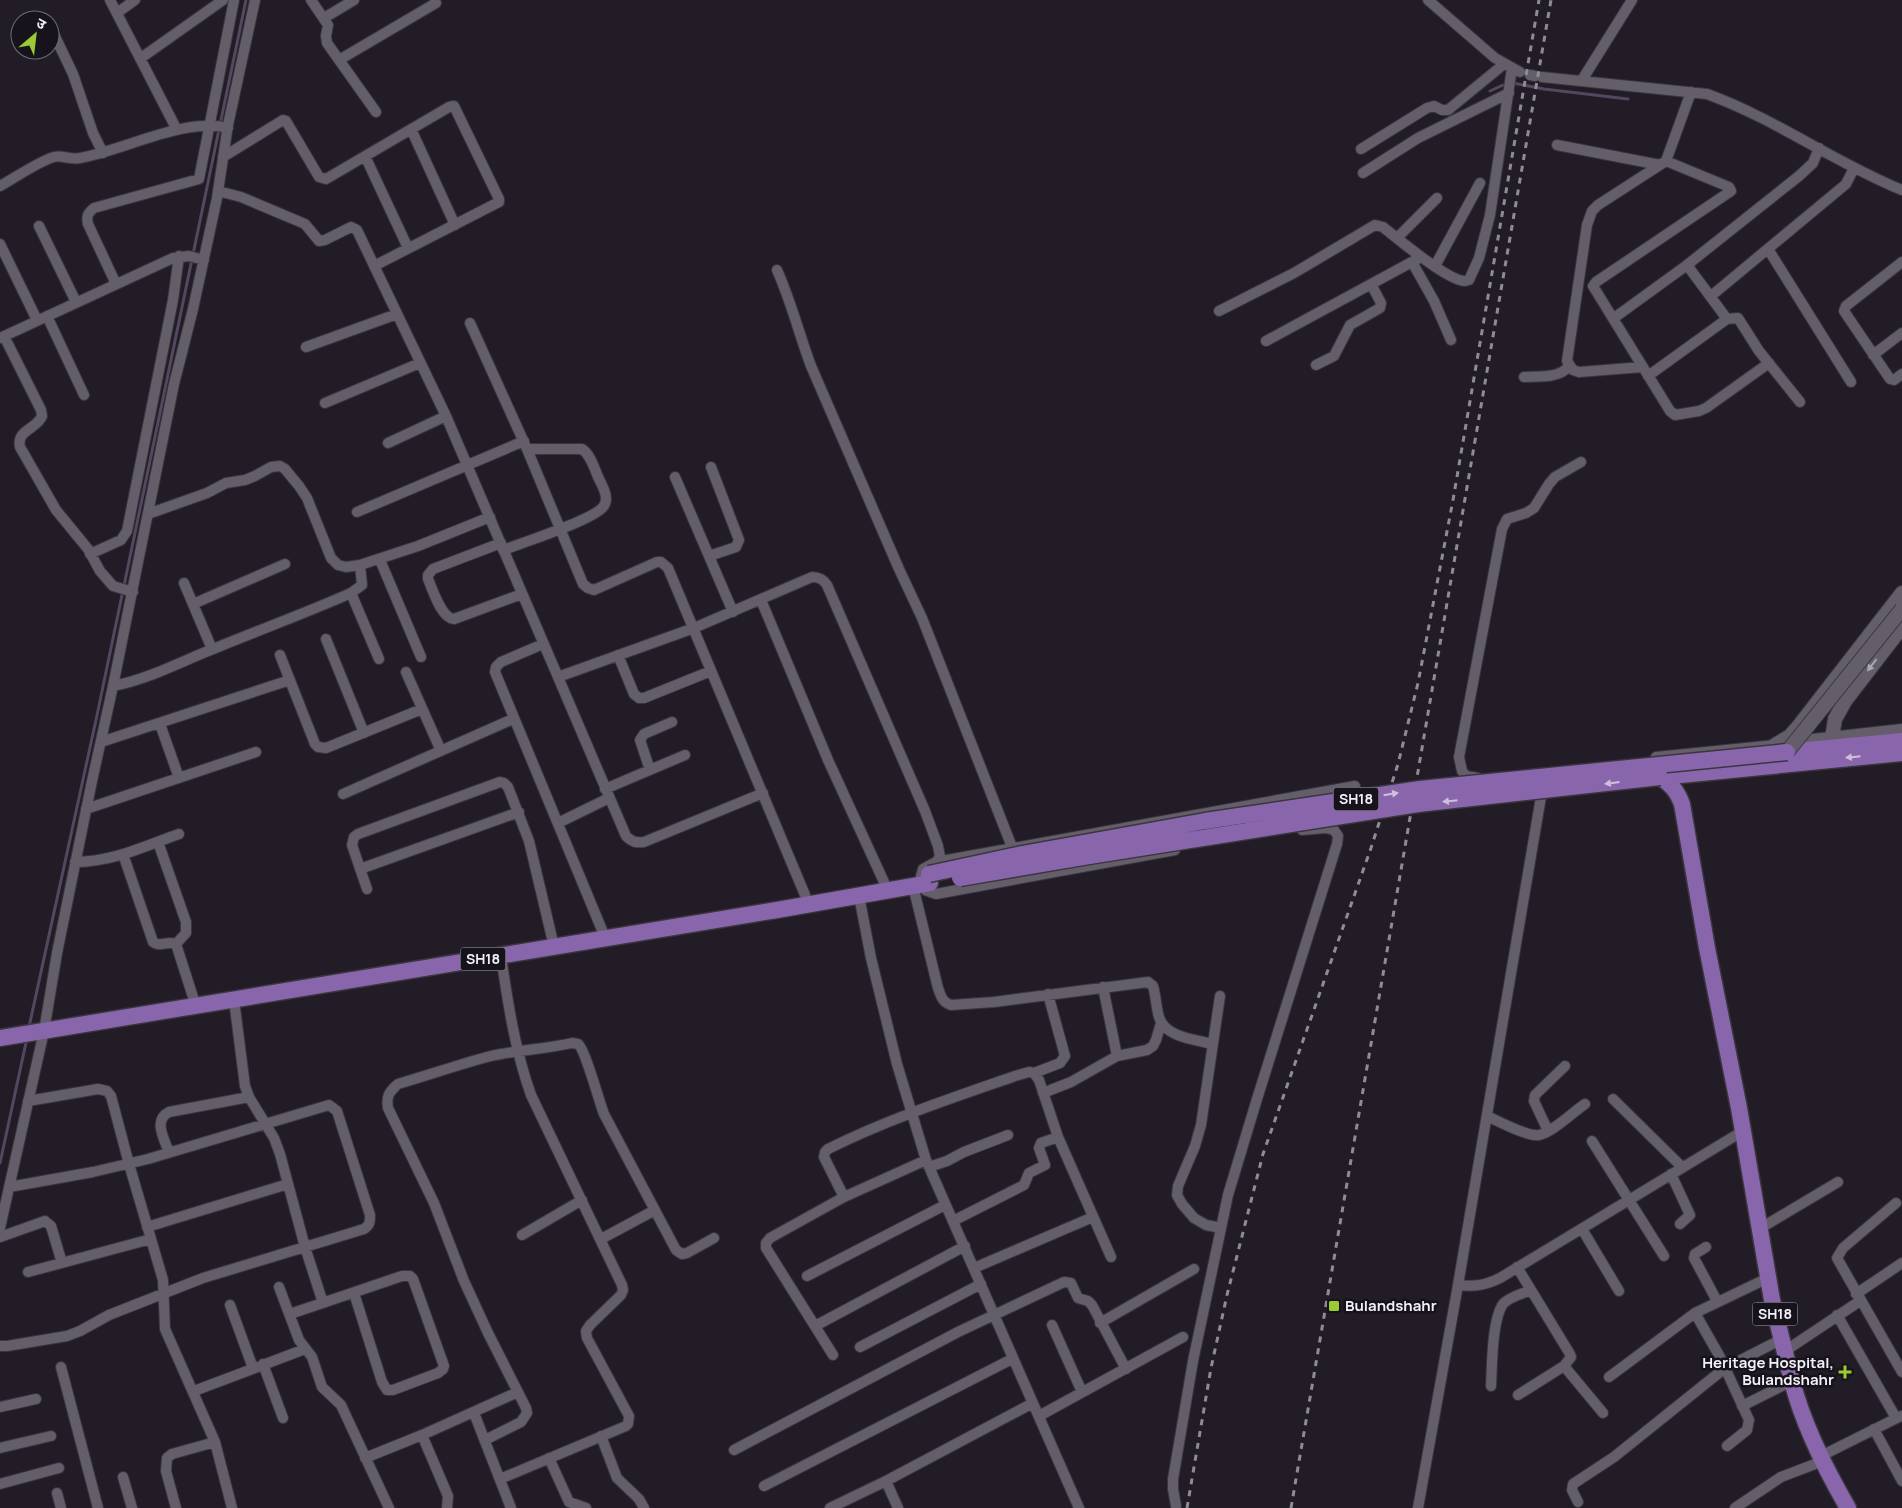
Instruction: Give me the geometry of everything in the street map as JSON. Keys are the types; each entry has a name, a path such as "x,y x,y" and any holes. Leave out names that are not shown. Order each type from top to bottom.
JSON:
{"main road":[{"path":"1781,749 1902,741"},
{"name":"SH18","path":"0,1030 35,1028 234,1000 859,896 1022,854 1205,821 1420,789 1781,749"},
{"path":"1660,777 1902,752"},
{"name":"SH18","path":"0,1038 35,1028 193,997 884,882 925,878 1166,843 1418,804 1660,777 1677,791 1682,804 1768,1278 1795,1393 1822,1458 1848,1508"}],"street":[{"path":"110,0 177,130"},
{"path":"117,13 135,0"},
{"path":"141,58 223,0"},
{"path":"90,554 121,540 125,536 173,300 218,191 223,157 219,126 234,0"},
{"path":"116,284 88,224 88,213 94,208 199,179 219,126 255,0"},
{"path":"311,0 329,28 326,40 376,112"},
{"path":"324,18 354,0"},
{"path":"1428,0 1524,72 1708,94 1725,100 1820,148 1854,168 1902,190"},
{"path":"1582,80 1632,0"},
{"path":"339,60 436,3"},
{"path":"60,47 77,82 93,134 103,153"},
{"path":"1266,341 1416,260 1435,266 1457,279 1465,281 1471,276 1479,258 1490,215 1509,93 1524,72"},
{"path":"1360,149 1427,108 1434,106 1442,110 1448,110 1524,72"},
{"path":"1524,377 1558,374 1565,371 1569,366 1567,354 1589,218 1592,211 1598,205 1663,163 1690,92"},
{"path":"1363,173 1418,138 1509,93"},
{"path":"223,157 283,120 286,121 321,179 326,179 410,129 454,106 500,198 497,204 374,266"},
{"path":"0,186 53,157 72,159 103,153 177,130 219,126"},
{"path":"410,129 455,225"},
{"path":"1557,145 1663,163 1729,186 1730,191 1594,283 1593,286 1670,411 1678,415 1706,408 1769,363"},
{"path":"1614,318 1687,265 1807,170 1813,163 1820,148"},
{"path":"365,156 408,248"},
{"path":"1711,296 1848,181 1854,168"},
{"path":"1435,266 1480,182"},
{"path":"218,191 247,199 305,224 319,241 354,227 357,230 446,416 626,836 637,843 644,842 763,793"},
{"path":"1397,238 1437,198"},
{"path":"1219,311 1294,273 1375,225 1382,227 1397,238 1416,260 1451,340"},
{"path":"39,226 76,302"},
{"path":"0,244 84,395"},
{"path":"1768,249 1851,382"},
{"path":"126,591 113,586 100,571 90,554 56,510 20,447 19,442 23,433 38,423 42,416 41,410 2,337 116,284 192,257"},
{"path":"0,1228 28,1101 35,1028 75,862 114,686 126,591 148,514 174,384 192,257"},
{"path":"1902,262 1844,309 1845,315 1890,379 1894,380 1902,374"},
{"path":"1687,265 1728,319"},
{"path":"777,270 793,310 811,366 899,570 922,618 1012,848"},
{"path":"1316,366 1334,356 1350,325 1380,308 1381,303 1371,284"},
{"path":"306,348 397,314"},
{"path":"1569,366 1580,372 1646,371 1728,319 1738,318 1769,363 1800,402"},
{"path":"470,322 525,445 583,584 594,590 657,562 665,564 694,628 805,895"},
{"path":"1873,355 1902,334"},
{"path":"325,403 420,363"},
{"path":"388,443 446,416"},
{"path":"357,512 468,466 525,445 582,449 589,456 605,492 606,500 604,507 598,512 560,529 433,569 428,575 428,579 444,614 454,619 522,594"},
{"path":"1581,462 1555,477 1548,484 1534,508 1504,522 1458,756 1462,771 1466,776 1474,778 1781,749 1832,738 1902,731"},
{"path":"148,514 207,493 226,483 245,480 272,467 280,466 285,469 307,498 331,558 346,568 380,560 490,517"},
{"path":"709,556 736,546 739,540 711,467"},
{"path":"675,477 733,612"},
{"path":"380,560 421,657"},
{"path":"193,604 285,564"},
{"path":"114,686 142,679 351,593 362,585 360,565"},
{"path":"558,677 694,628 812,577 818,577 824,580 827,585 925,811 940,851 940,857 925,878 925,890 936,894 1278,832 1326,828 1334,830 1338,836 1337,844 1228,1195 1193,1361 1173,1479 1176,1506"},
{"path":"184,583 212,649"},
{"path":"351,593 379,659"},
{"path":"1781,749 1902,593"},
{"path":"761,600 831,768 884,882"},
{"path":"1781,749 1902,609"},
{"path":"1832,738 1835,720 1845,701 1902,627"},
{"path":"326,639 364,733"},
{"path":"543,644 501,662 494,672 602,930"},
{"path":"280,655 315,744 318,747 326,748 422,709"},
{"path":"618,655 634,694 639,698 644,698 711,671"},
{"path":"406,672 441,751"},
{"path":"101,742 290,680"},
{"path":"343,794 513,719"},
{"path":"650,770 640,740 644,734 672,722"},
{"path":"160,724 179,778"},
{"path":"86,809 256,752"},
{"path":"558,823 607,793 650,770 685,755"},
{"path":"367,890 352,845 354,837 495,782 504,783 508,788 529,841 552,938"},
{"path":"925,878 1012,848 1355,786"},
{"path":"1418,1508 1542,791"},
{"path":"360,869 518,812"},
{"path":"75,862 107,860 179,834"},
{"path":"158,842 186,922 186,933 176,944"},
{"path":"123,854 153,942 176,944"},
{"path":"925,878 938,988 946,1004 994,1002 1148,982 1153,986 1161,1023 1153,1046 1147,1050 1118,1056 1071,1082 1043,1093"},
{"path":"859,896 871,958 897,1064 928,1164 1079,1508"},
{"path":"176,944 193,997"},
{"path":"500,1479 626,1426 630,1420 587,1338 586,1331 590,1325 618,1300 623,1290 622,1285 532,1095 517,1051 501,956"},
{"path":"1104,987 1118,1056"},
{"path":"844,1197 824,1157 828,1149 860,1133 911,1113 1015,1076 1029,1072 1034,1073 1060,1064 1065,1056 1048,994"},
{"path":"1220,996 1201,1125 1195,1146 1178,1186 1177,1195 1194,1218 1206,1225 1221,1228"},
{"path":"234,1000 245,1086 249,1097 266,1123 280,1154 323,1303"},
{"path":"1161,1023 1168,1031 1212,1044"},
{"path":"485,1440 521,1422 527,1414 526,1408 472,1298 434,1203 388,1108 386,1098 390,1090 398,1084 491,1056 572,1043 581,1047 604,1114 679,1253 687,1253 714,1238"},
{"path":"1548,1130 1534,1100 1535,1095 1565,1066"},
{"path":"1034,1073 1037,1076 1058,1137 1110,1257"},
{"path":"28,1101 98,1089 107,1091 114,1102 129,1164 163,1280 165,1329 215,1442 232,1508"},
{"path":"168,1152 160,1125 164,1114 249,1097"},
{"path":"1613,1099 1682,1167"},
{"path":"1487,1116 1530,1134 1538,1135 1585,1104"},
{"path":"0,1346 67,1336 109,1315 203,1278 364,1229 368,1226 370,1215 337,1110 334,1107 325,1105 129,1164 9,1187"},
{"path":"1458,1285 1473,1287 1487,1284 1582,1229 1742,1131"},
{"path":"833,1355 766,1248 766,1243 770,1238 844,1197 928,1164 947,1161 964,1152 1008,1135"},
{"path":"953,1221 1026,1184 1029,1174 1045,1165 1039,1148 1040,1143 1058,1137"},
{"path":"1592,1142 1664,1256"},
{"path":"1671,1174 1690,1215 1687,1220 1680,1224"},
{"path":"1759,1229 1838,1182"},
{"path":"147,1227 288,1184"},
{"path":"522,1235 582,1200"},
{"path":"1896,1203 1839,1252 1837,1258 1838,1264 1902,1372"},
{"path":"807,1276 945,1205"},
{"path":"601,1240 655,1210"},
{"path":"974,1268 1093,1218"},
{"path":"0,1237 45,1221 51,1226 62,1263"},
{"path":"1582,1229 1619,1291"},
{"path":"28,1272 151,1239"},
{"path":"815,1326 964,1246"},
{"path":"1706,1248 1695,1254 1694,1258 1717,1301"},
{"path":"1578,1502 1572,1490 1573,1484 1614,1457 1725,1368 1783,1345 1837,1315 1902,1263"},
{"path":"1517,1267 1570,1354 1569,1361 1564,1366 1518,1396"},
{"path":"1100,1322 1194,1268"},
{"path":"290,1314 402,1276 410,1276 413,1279 438,1348 444,1366 443,1369 438,1373 390,1391 384,1388 354,1293"},
{"path":"1610,1378 1695,1313 1768,1278"},
{"path":"734,1450 958,1332 1064,1282 1074,1286 1078,1298 1092,1304 1126,1369"},
{"path":"860,1347 981,1284"},
{"path":"280,1287 299,1340 312,1357 322,1387 341,1405 389,1508"},
{"path":"1491,1386 1494,1338 1500,1310 1504,1303 1510,1299 1531,1290"},
{"path":"230,1305 253,1368"},
{"path":"1695,1313 1725,1368 1749,1420 1748,1430 1727,1446"},
{"path":"1735,1508 1782,1477 1899,1417 1837,1315"},
{"path":"1052,1325 1082,1392"},
{"path":"1039,1416 1183,1337"},
{"path":"194,1391 305,1349"},
{"path":"764,1486 1012,1359"},
{"path":"263,1364 283,1418"},
{"path":"1564,1366 1603,1413"},
{"path":"61,1367 98,1508"},
{"path":"1742,1406 1792,1381"},
{"path":"365,1458 518,1392"},
{"path":"0,1407 36,1399"},
{"path":"830,1508 843,1505 1033,1403"},
{"path":"474,1412 511,1508"},
{"path":"1874,1429 1902,1481"},
{"path":"422,1435 448,1496 447,1508"},
{"path":"0,1448 51,1436"},
{"path":"601,1436 617,1478 639,1499 644,1508"},
{"path":"176,1508 166,1471 167,1458 172,1454 215,1442"},
{"path":"549,1458 569,1502 586,1508"},
{"path":"0,1484 59,1468"},
{"path":"123,1476 132,1508"},
{"path":"886,1481 898,1508"},
{"path":"57,1493 61,1508"}],"waterway":[{"path":"29,1027 96,720 246,0"},
{"path":"1513,83 1544,89 1628,99"},
{"path":"1490,91 1503,85"},
{"path":"0,1163 27,1038"}],"railway":[{"path":"1187,1508 1211,1368 1227,1295 1263,1154 1371,848 1398,764 1418,683 1453,500 1539,0"},
{"path":"1291,1508 1551,0"}],"place":[{"name":"Bulandshahr","path":"1334,1306"},
{"name":"Heritage Hospital, Bulandshahr","path":"1845,1372"}]}
